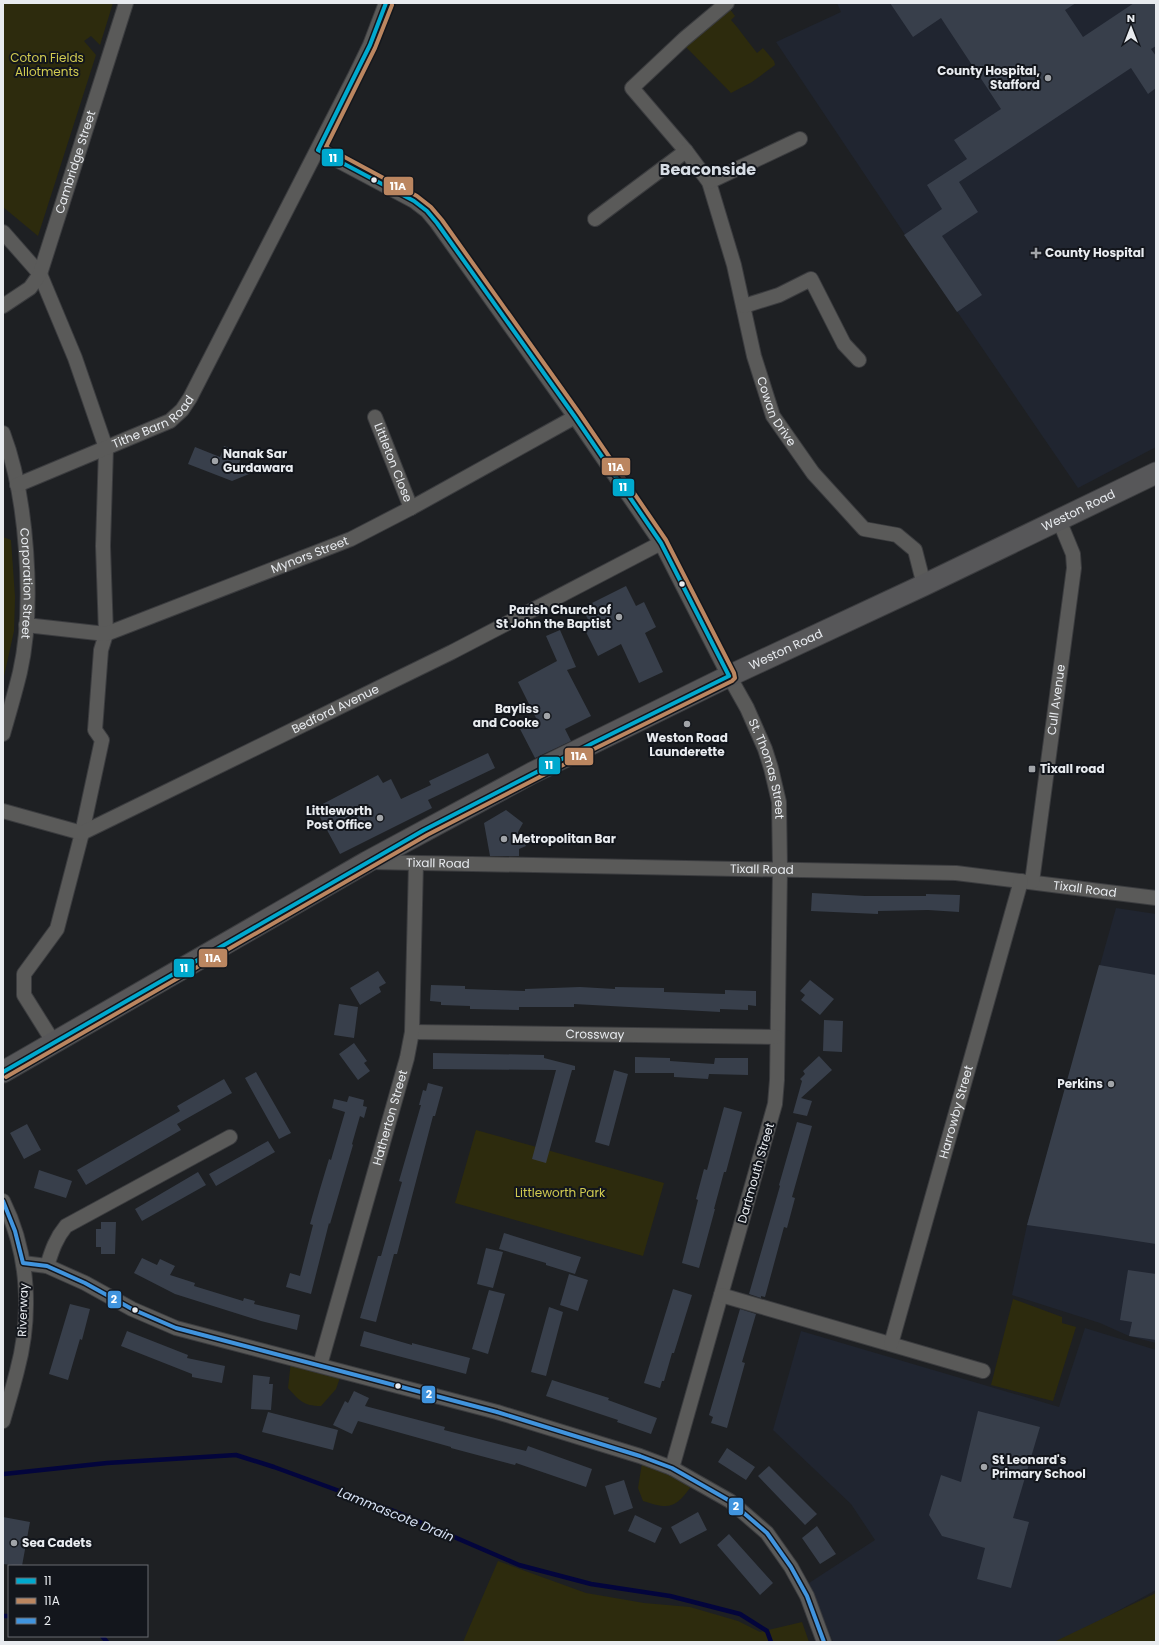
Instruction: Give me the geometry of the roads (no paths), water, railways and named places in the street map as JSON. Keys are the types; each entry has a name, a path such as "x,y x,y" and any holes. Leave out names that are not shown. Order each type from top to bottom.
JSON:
{"highway":[{"name":"Weston Road","path":"3,1072 367,862 532,773 729,676 924,585 1156,473"}],"street":[{"name":"Cambridge Street","path":"3,306 30,288 40,274 126,3"},
{"name":"Tithe Barn Road","path":"18,485 170,421 182,410 190,398 318,150 370,45 386,3"},
{"name":"Cowan Drive","path":"726,3 684,39 632,88 686,151 709,182 734,265 754,356 773,416 813,473 864,529 897,535 915,550 924,585"},
{"path":"709,182 800,139"},
{"name":"St. Thomas Street","path":"318,150 414,201 427,211 575,417 661,543 747,708 771,768 779,802 780,869"},
{"path":"595,219 686,151"},
{"path":"3,232 40,274 75,358 106,448 103,546 106,634 101,650 95,730 102,740 82,833 57,930 24,974 24,996 54,1043"},
{"path":"744,306 779,295 811,279 844,344 859,360"},
{"name":"Mynors Street","path":"26,626 106,634 351,539 411,508 575,417"},
{"name":"Littleton Close","path":"375,418 411,508"},
{"name":"Corporation Street","path":"3,433 18,485 26,557 27,587 26,626 20,671 3,734"},
{"name":"Cull Avenue","path":"1027,881 1074,568 1073,554 1059,520"},
{"name":"Bedford Avenue","path":"82,833 452,652 661,543"},
{"path":"3,811 82,833"},
{"name":"Tixall Road","path":"367,862 956,873 1156,898"},
{"name":"Hatherton Street","path":"320,1365 407,1058 412,1032 416,863"},
{"name":"Dartmouth Street","path":"672,1468 775,1104 777,1080 780,869"},
{"name":"Harrowby Street","path":"891,1344 1027,881"},
{"name":"Crossway","path":"412,1032 777,1037"},
{"path":"47,1266 58,1235 66,1226 230,1137"},
{"name":"Riverway","path":"3,1201 18,1240 23,1263 26,1300 22,1349 18,1370 3,1420"},
{"path":"23,1263 47,1266 85,1283 132,1309 176,1328 497,1412 640,1456 672,1468 730,1501 767,1534 791,1567 807,1596 824,1642"},
{"path":"720,1294 983,1371"}],"waterway":[{"name":"Lammascote Drain","path":"4,1474 107,1463 236,1455 274,1467 394,1511 519,1565 591,1584 670,1596 740,1614 767,1631 771,1642"},
{"name":"Lammascote Drain","path":"3,1616 8,1616"},
{"name":"Lammascote Drain","path":"103,1637 107,1642"}],"place":[{"name":"County Hospital, Stafford","path":"1048,78"},
{"name":"County Hospital","path":"1036,253"},
{"name":"Nanak Sar Gurdawara","path":"215,461"},
{"name":"Parish Church of St John the Baptist","path":"619,617"},
{"name":"Bayliss and Cooke","path":"547,716"},
{"name":"Weston Road Launderette","path":"687,724"},
{"name":"Tixall road","path":"1032,769"},
{"name":"Littleworth Post Office","path":"380,818"},
{"name":"Metropolitan Bar","path":"504,839"},
{"name":"Perkins","path":"1111,1084"},
{"name":"St Leonard's Primary School","path":"984,1467"},
{"name":"Sea Cadets","path":"14,1543"}],"district":[{"name":"Beaconside","path":"708,169"}],"park label":[{"name":"Coton Fields Allotments","path":"47,65"},
{"name":"Littleworth Park","path":"560,1193"}]}
